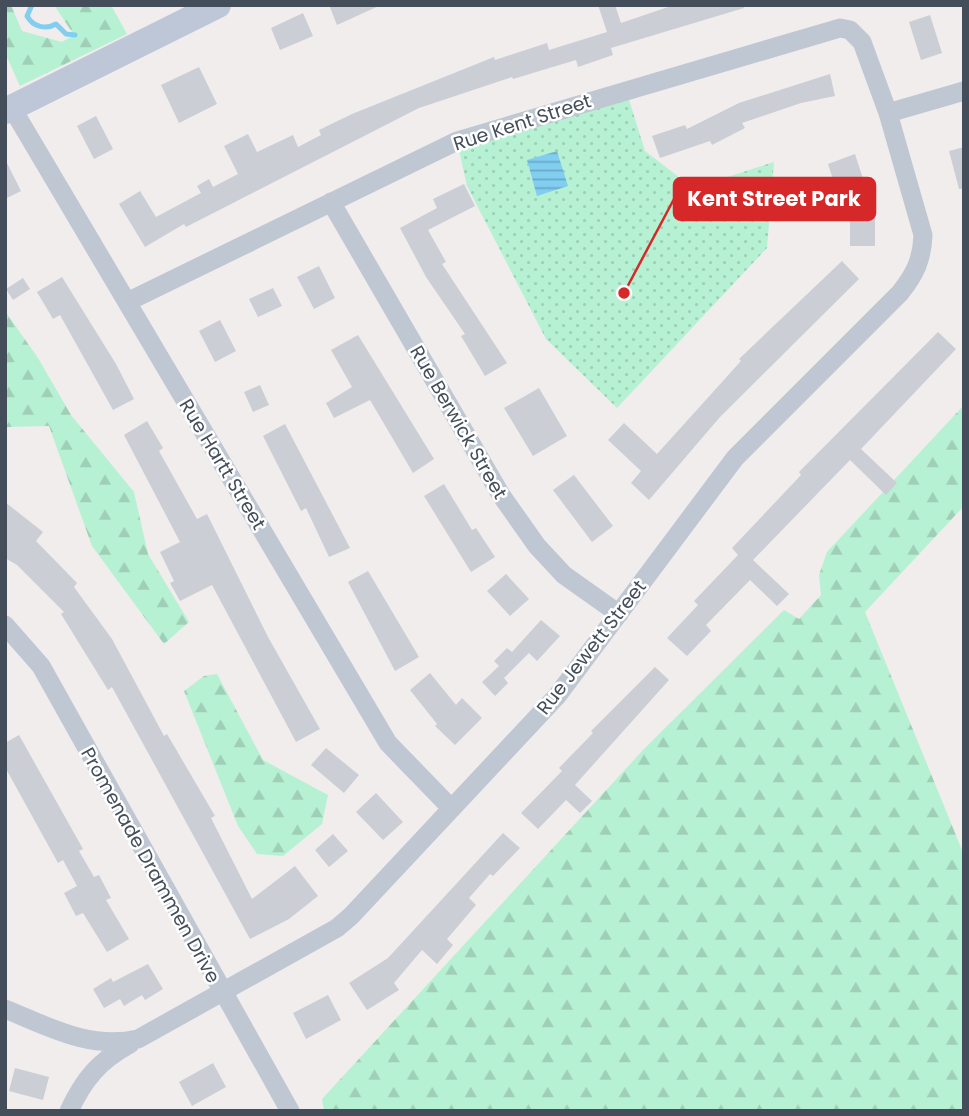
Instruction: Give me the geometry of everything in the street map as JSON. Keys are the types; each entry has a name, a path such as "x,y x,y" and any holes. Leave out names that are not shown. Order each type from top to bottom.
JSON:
{"street":[{"path":"9,109 218,5"},
{"name":"Rue Kent Street","path":"127,302 457,141 831,29 850,30 862,42 888,113"},
{"path":"888,113 964,91"},
{"name":"Rue Hartt Street","path":"9,109 127,302 388,743 450,807"},
{"name":"Rue Jewett Street","path":"5,1009 92,1042 116,1044 138,1039 337,928 351,916 556,696 735,458 900,293 916,272 922,253 923,235 888,113"},
{"name":"Rue Berwick Street","path":"331,202 501,495 537,547 564,575 619,614"},
{"name":"Promenade Drammen Drive","path":"5,625 41,666 290,1111"},
{"path":"70,1035 82,1048 88,1061 87,1077"},
{"path":"69,1111 97,1064 138,1039"}],"green space":[{"path":"5,5 11,5 22,31 62,42 74,35 54,5 111,5 127,34 20,86 5,53"},
{"path":"626,90 645,151 693,188 774,162 767,248 617,408 546,339 467,186 457,141"},
{"path":"5,311 38,358 71,415 134,492 148,554 189,622 164,644 92,546 49,426 7,427"},
{"path":"964,405 964,506 865,612 964,855 964,1111 324,1111 322,1099 644,749 784,610 799,619 821,595 819,575 827,552"},
{"path":"217,674 263,760 328,795 322,824 283,856 257,854 238,826 184,691 204,676"}],"water":[{"path":"557,151 568,186 537,196 527,160"}],"building":[{"path":"329,5 381,5 337,25"},
{"path":"598,5 615,5 621,23 674,5 744,5 744,8 611,48 613,55 578,67 576,60 513,79 512,77 419,108 186,227 184,224 145,247 119,204 140,191 156,217 201,193 197,186 209,179 213,187 238,174 224,146 248,134 257,152 293,135 298,147 321,135 319,130 352,114 494,57 495,60 547,43 549,50 607,32"},
{"path":"303,13 313,36 280,50 271,28"},
{"path":"930,15 942,53 921,60 909,22"},
{"path":"199,67 217,104 179,123 161,85"},
{"path":"830,74 835,96 801,103 742,123 745,128 712,145 710,141 660,158 652,136 685,125 687,129 739,103"},
{"path":"96,116 113,149 94,159 77,126"},
{"path":"964,147 964,189 959,189 949,151"},
{"path":"855,154 866,188 839,198 828,164"},
{"path":"5,159 21,191 5,199"},
{"path":"464,184 475,206 428,230 446,262 442,264 507,363 485,376 461,336 465,334 426,277 400,228 437,208 433,199"},
{"path":"850,215 875,216 875,246 850,246"},
{"path":"842,261 859,279 720,417 649,500 631,483 641,471 608,440 624,423 657,454 741,361 739,359"},
{"path":"319,266 335,298 314,309 297,277"},
{"path":"62,277 116,364 134,399 113,410 60,315 53,319 37,292"},
{"path":"23,278 30,289 13,300 6,289"},
{"path":"273,288 282,306 258,317 249,299"},
{"path":"220,320 236,351 215,362 199,331"},
{"path":"938,332 956,349 861,449 897,483 886,495 850,460 753,560 789,594 777,606 750,580 706,625 711,631 687,656 667,638 698,605 694,601 738,555 732,548 801,475 799,472"},
{"path":"358,335 434,459 413,473 370,400 334,418 326,403 352,387 331,350"},
{"path":"260,385 269,405 253,412 244,392"},
{"path":"539,388 567,436 533,456 504,408"},
{"path":"147,421 163,448 159,451 197,519 207,514 268,637 320,729 296,742 212,585 180,601 170,583 174,581 160,552 180,542 124,435"},
{"path":"285,424 350,548 329,557 306,508 301,511 263,436"},
{"path":"574,475 613,526 592,542 553,490"},
{"path":"444,484 472,530 476,528 495,557 471,572 424,496"},
{"path":"5,502 43,532 36,541 77,583 74,587 112,639 164,736 167,734 215,816 211,818 252,899 295,866 318,896 289,919 250,939 112,687 108,690 61,614 64,612 17,565 5,558"},
{"path":"368,571 419,657 395,671 348,582"},
{"path":"506,574 529,599 510,616 487,591"},
{"path":"541,620 560,636 537,661 529,653 504,678 508,683 495,696 482,682 499,666 494,661 507,648 512,652"},
{"path":"655,667 669,680 575,785 592,801 580,813 566,800 538,829 521,813 562,771 559,768 593,733 591,731"},
{"path":"430,673 456,705 462,698 482,718 455,745 435,726 437,724 410,690"},
{"path":"19,735 83,849 79,851 94,877 99,875 111,898 106,900 129,939 107,952 83,913 76,916 64,893 77,886 63,860 58,863 5,767 5,743"},
{"path":"326,748 359,775 344,793 311,765"},
{"path":"376,793 403,822 383,840 356,812"},
{"path":"503,833 520,848 493,876 490,874 469,898 476,905 447,939 453,945 437,964 422,950 394,983 399,990 367,1010 349,983 388,958"},
{"path":"333,834 348,851 329,867 315,850"},
{"path":"148,964 163,989 145,1000 142,995 124,1006 120,999 104,1008 93,989 111,978 113,982"},
{"path":"328,995 341,1020 306,1039 293,1013"},
{"path":"213,1063 226,1087 192,1106 179,1082"},
{"path":"15,1068 49,1077 43,1100 9,1091"}],"waterway":[{"path":"32,5 27,16 33,23 44,27 56,24 66,34 75,35"}],"place":[{"name":"Kent Street Park","path":"624,293"}]}
